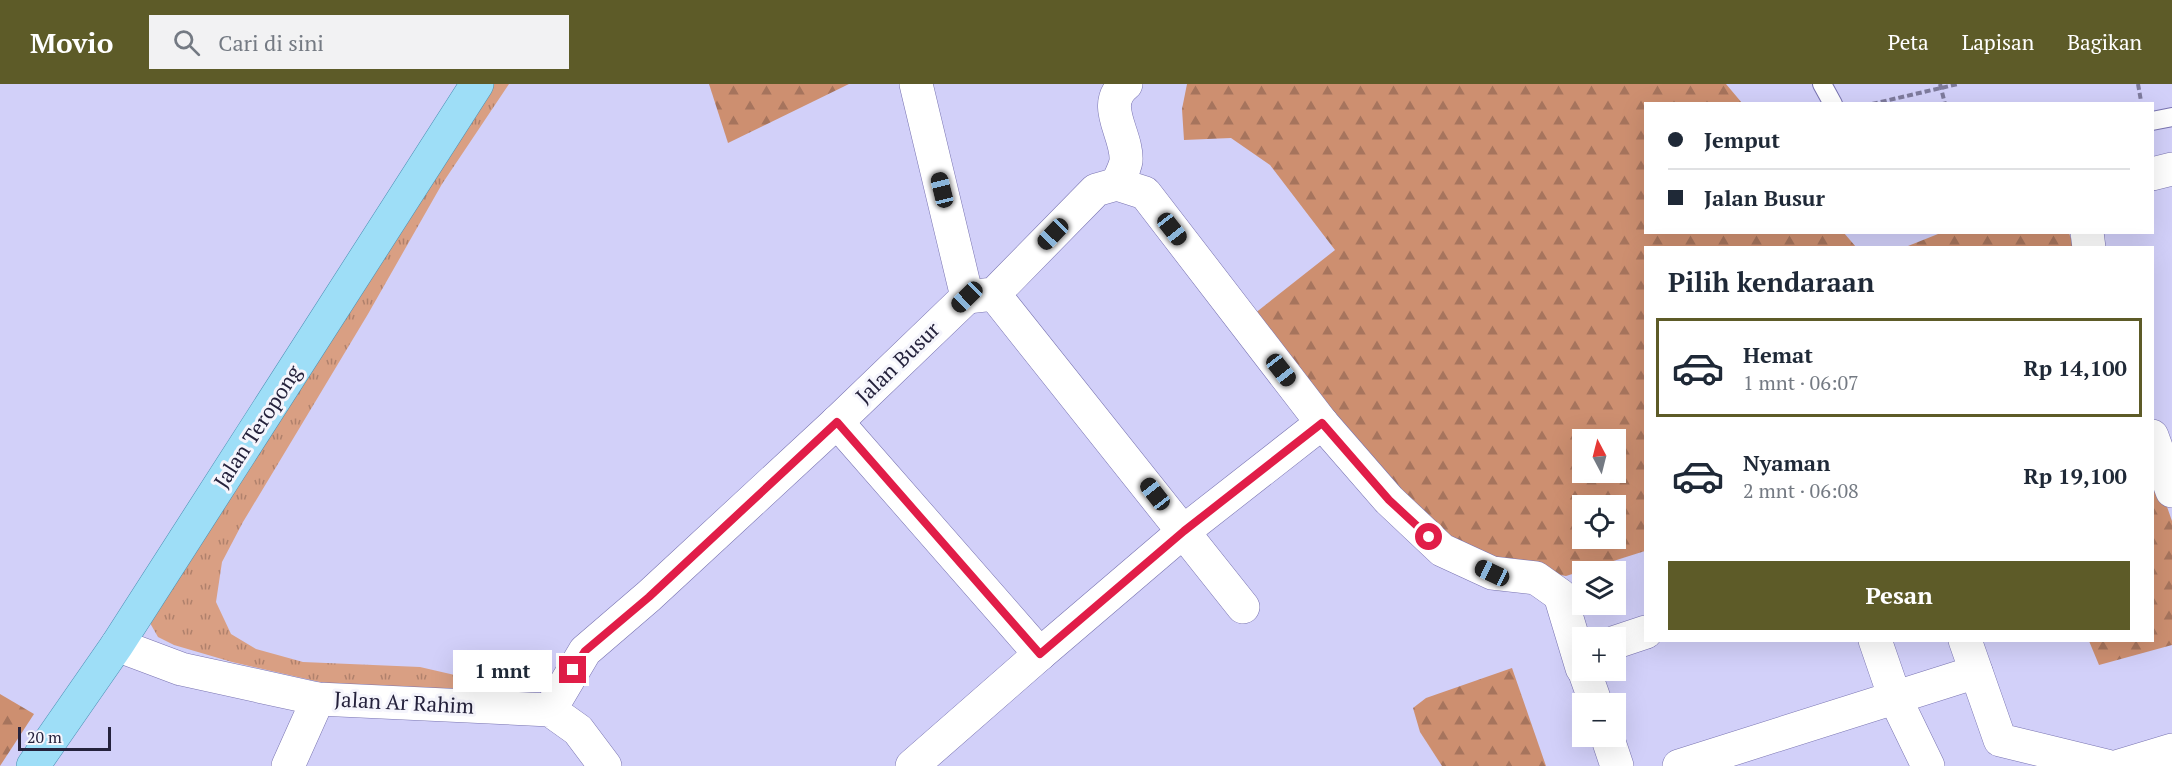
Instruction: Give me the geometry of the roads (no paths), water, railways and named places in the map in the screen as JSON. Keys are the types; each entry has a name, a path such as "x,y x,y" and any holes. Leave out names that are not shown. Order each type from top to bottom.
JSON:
{"main road":[{"name":"Jalan Teropong","path":"33,766 117,645 477,84"}],"street":[{"path":"916,84 981,295 1184,531 1244,607"},
{"path":"1126,84 1118,90 1113,111 1123,138 1126,161 1118,184 1145,194 1322,423 1389,500 1442,550 1492,573 1536,578 1560,595 1572,632"},
{"path":"2154,174 2172,169"},
{"name":"Jalan Busur","path":"550,710 585,651 649,597 837,422 1096,190 1118,184"},
{"path":"837,422 1040,654"},
{"path":"912,766 1184,531 1322,423"},
{"path":"2154,442 2172,491"},
{"path":"1626,639 1644,633"},
{"path":"1876,642 1896,698 1928,766"},
{"path":"1966,642 2000,740 2107,766"},
{"name":"Jalan Ar Rahim","path":"117,645 181,669 318,699 550,710"},
{"path":"1679,766 1976,672"},
{"path":"288,766 318,699"},
{"path":"550,710 578,730 605,766"},
{"path":"1611,747 1617,766"},
{"path":"2119,766 2172,750"}],"lane":[{"path":"1822,84 1832,102"},
{"path":"2154,121 2172,117"}]}
